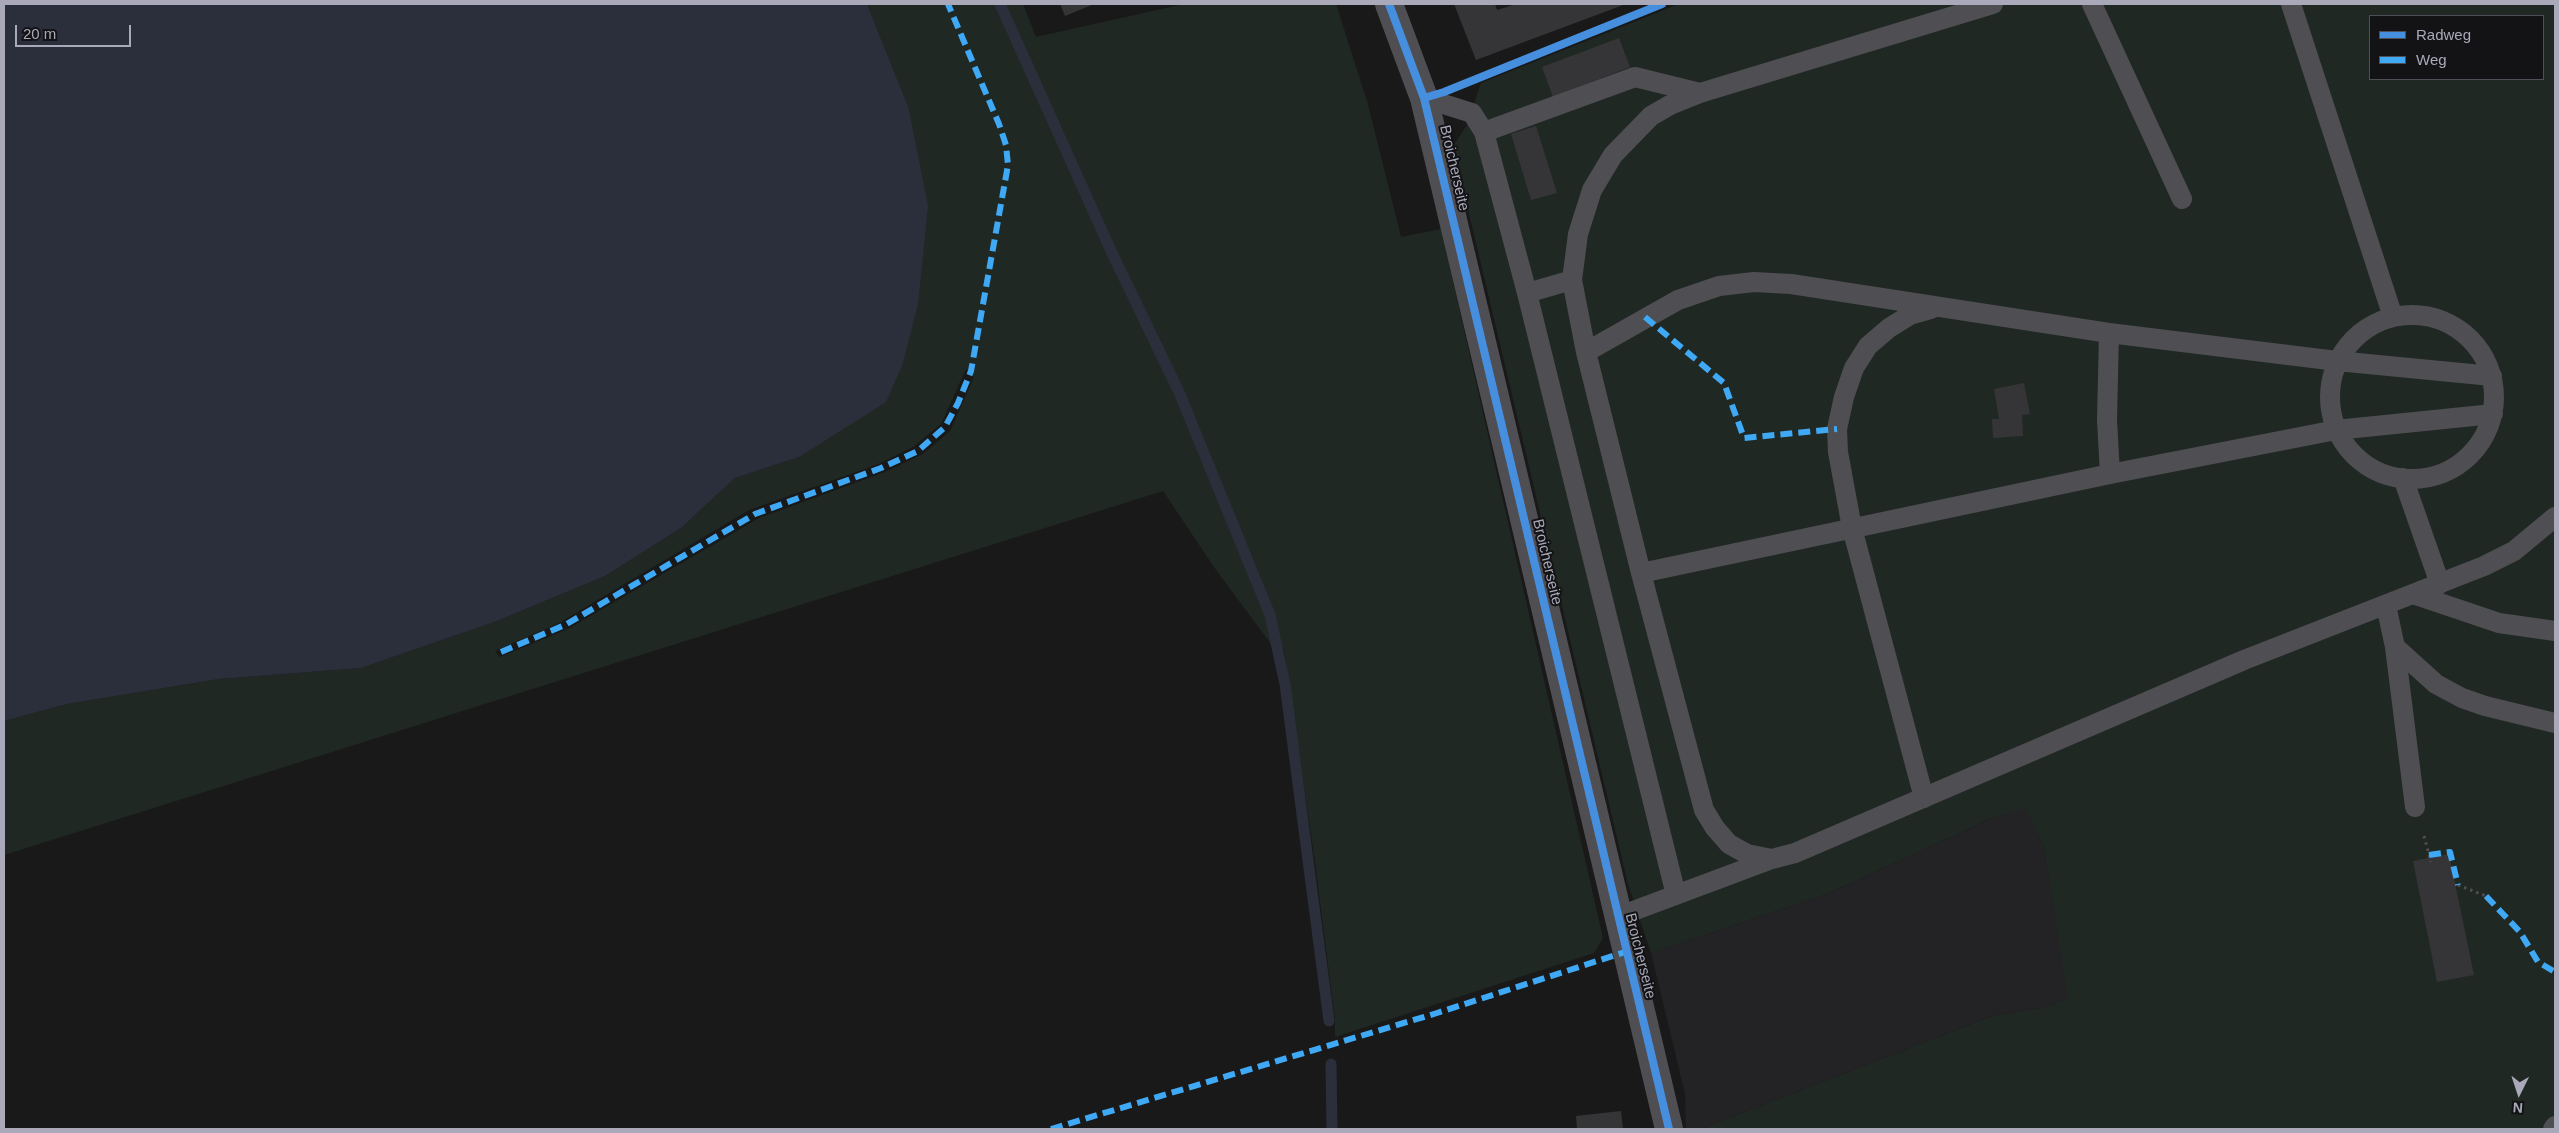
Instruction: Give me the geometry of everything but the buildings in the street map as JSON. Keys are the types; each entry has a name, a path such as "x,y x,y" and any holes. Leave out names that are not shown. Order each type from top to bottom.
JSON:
{"street":[{"name":"Broicherseite","path":"1389,4 1424,98 1668,1129"}],"lane":[{"path":"1772,859 1747,854 1730,844 1715,828 1704,810 1641,573 1586,352 1572,280 1580,226 1592,190 1602,172 1632,134 1652,116 1700,93 1993,4"},
{"path":"2092,4 2182,199"},
{"path":"2291,4 2393,317"},
{"path":"1484,132 1635,77 1700,93"},
{"path":"1424,98 1472,112 1484,132 1676,895"},
{"path":"1526,293 1572,280"},
{"path":"1586,352 1678,300 1719,286 1754,282 1791,284 1935,308 2109,333 2337,362 2492,376"},
{"path":"1924,798 1852,528 1838,452 1837,429 1844,396 1854,368 1868,346 1889,328 1910,315 1935,308"},
{"path":"2415,315 2441,320 2463,333 2481,352 2492,376 2493,414 2479,443 2470,456 2450,470 2427,478 2403,478 2376,471 2354,455 2336,430 2331,410 2330,386 2337,362 2348,343 2366,329 2393,317 2415,315"},
{"path":"2109,333 2107,420 2110,474"},
{"path":"1641,573 2110,474 2336,430 2493,414"},
{"path":"2403,478 2440,584"},
{"path":"1617,917 1772,859 1795,853 2244,660 2440,584 2514,551 2555,517"},
{"path":"2413,594 2499,623 2555,631"},
{"path":"2386,605 2395,647 2415,808"},
{"path":"2395,647 2436,684 2462,698 2485,706 2555,723"}],"path":[{"path":"2458,885 2486,896"}],"shaded area":[{"path":"867,4 1023,4 1036,37 1184,4 1336,4 1367,101 1401,237 1441,229 1603,938 1594,953 1335,1037 1335,1020 1315,862 1284,649 1274,648 1216,570 1163,491 4,855 4,721 67,704 219,679 361,668 497,621 605,576 681,528 735,478 799,457 908,106","holes":["966,369 974,377 950,431 923,454 885,472 759,518 568,629 500,657 495,651 559,623 749,510 876,465 913,447 941,424"]},
{"path":"1679,4 2555,4 2555,1129 1701,1129 1992,1016 2041,1008 2068,999 2044,848 2025,808 1992,818 1827,894 1651,953 1628,884 1453,146 1467,125 1481,83"},
{"path":"2025,807 2044,848 2069,999 2041,1008 1992,1016 1701,1129 1686,1129 1685,1094 1651,953 1827,894 1992,818"}],"water":[{"path":"4,4 867,4 908,106 928,206 918,304 902,366 886,402 799,457 735,478 681,528 605,576 497,621 361,668 219,679 67,704 4,721"}],"waterway":[{"path":"1000,4 1112,253 1179,392 1270,615 1285,684 1329,1021"},
{"path":"1331,1064 1332,1129"}],"marked path":[{"path":"501,652 565,625 755,514 881,468 918,451 945,427 958,403 971,371 1008,165 1006,145 999,124 948,4"},
{"path":"1645,317 1724,383 1744,438 1837,429"},
{"path":"2429,855 2450,852 2458,885"},
{"path":"2486,896 2520,932 2538,962 2555,972"},
{"path":"1051,1129 1437,1013 1625,952"}],"cycle path":[{"path":"1389,4 1424,98 1669,1129"},
{"path":"1424,98 1444,92 1662,4"}]}
